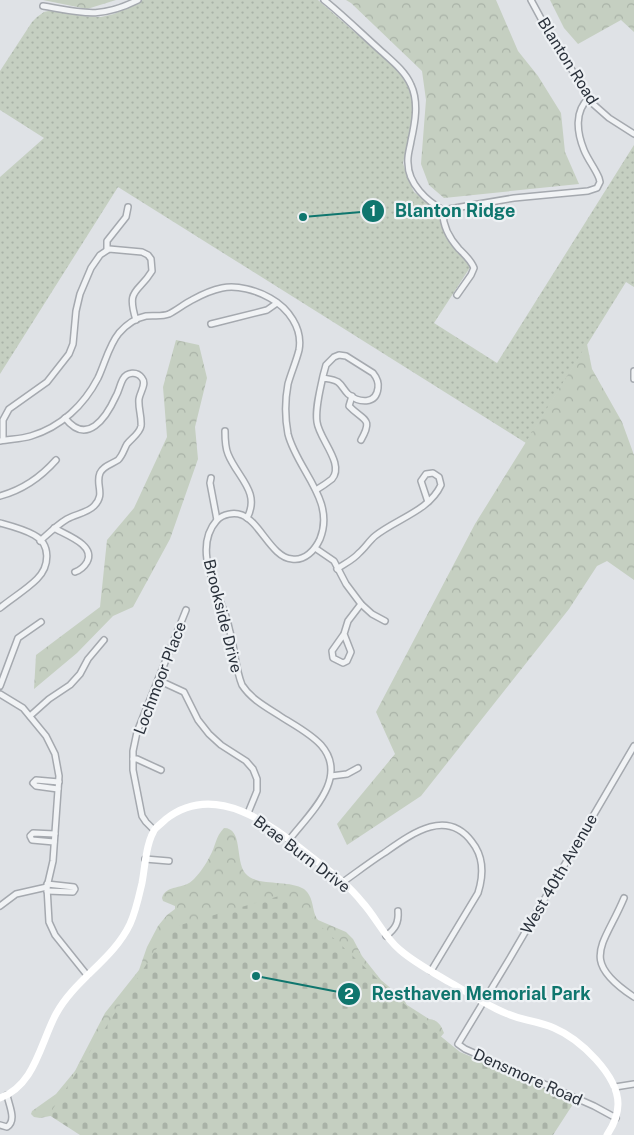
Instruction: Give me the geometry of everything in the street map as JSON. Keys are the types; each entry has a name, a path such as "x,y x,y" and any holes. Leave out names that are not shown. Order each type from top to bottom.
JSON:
{"street":[{"path":"43,6 84,14 98,14 116,10 138,0"},
{"path":"324,0 408,78 414,91 415,106 415,122 408,164 409,170 422,194 443,210 514,198 588,191 597,188 600,182 599,178 584,149 579,128 580,111 584,102 589,98"},
{"name":"Blanton Road","path":"531,0 598,110 634,134"},
{"path":"107,250 107,241 126,217 128,207"},
{"path":"443,210 443,220 449,235 474,268 457,295"},
{"path":"136,320 132,306 132,296 152,270 151,260 145,253 138,251 107,250 94,262 80,294 76,311 73,344 69,354 47,382 9,410 3,420 2,441 34,435 65,418 79,406 89,392 118,335 136,320 146,316 168,314 192,299 223,288 256,291 286,310 298,330 300,339 299,349 286,396 288,434 296,456 316,490 321,502 324,519 321,536 315,548 305,557 289,559 274,548 242,515 232,513 220,516 217,520"},
{"path":"211,324 267,310 277,303"},
{"path":"316,490 332,479 336,469 334,460 323,442 317,425 318,405 323,378 328,362 339,355 346,356 373,373 377,377 378,385 373,399 366,402 352,396 336,381 323,378"},
{"path":"634,371 634,379"},
{"path":"40,541 66,520 89,510 98,500 101,490 100,474 120,457 127,444 139,432 141,427 139,402 144,386 143,379 135,373 124,377 106,415 93,428 86,430 75,428 65,418"},
{"path":"352,396 350,406 364,418 367,424 361,440"},
{"path":"225,431 228,456 251,496 251,508 246,518"},
{"path":"0,496 26,485 56,460"},
{"path":"337,569 358,554 375,536 428,502 441,484 439,477 433,473 426,474 421,481 428,502"},
{"path":"211,478 210,483 217,520"},
{"name":"Brookside Drive","path":"217,520 211,527 207,538 207,562 224,608 242,685 258,702 306,732 321,746 330,761 331,776"},
{"path":"0,522 36,536 45,547 47,555 44,570 37,579 0,608"},
{"path":"54,528 84,546 89,552 90,556 82,569 75,572"},
{"path":"315,548 334,561 337,569 360,604 372,614 385,621"},
{"path":"344,634 351,652 347,661 343,663 334,658 332,651 344,634 348,621 360,604"},
{"name":"Lochmoor Place","path":"154,830 142,816 133,759 137,732 186,610"},
{"path":"0,686 18,638 41,622"},
{"path":"30,716 49,699 70,685 104,640"},
{"path":"158,680 184,692 194,714 204,728 221,745 246,761 253,769 257,779 257,792 248,813"},
{"path":"0,694 23,708 46,736 55,754 59,782 53,861 47,888 49,922 55,935 87,975"},
{"name":"West 40th Avenue","path":"484,1002 634,746"},
{"path":"133,759 161,770"},
{"path":"289,840 326,792 331,776 347,774 358,768"},
{"path":"58,789 33,784 36,780 59,782"},
{"name":"Brae Burn Drive","path":"154,830 167,818 182,809 201,804 228,806 248,813 289,840 343,882 363,902 386,936 400,951 431,971 509,1015 556,1028 567,1035 600,1065 615,1087"},
{"path":"343,882 408,836 423,828 438,825 447,826 466,835 480,854 483,868 481,885 431,971"},
{"path":"0,1125 7,1127 13,1120 3,1097 18,1088 28,1076 57,1013 87,975 107,958 130,923 154,830"},
{"path":"54,842 32,840 30,836 33,833 55,834"},
{"path":"145,860 169,861"},
{"path":"0,906 16,894 47,888"},
{"path":"624,898 604,938 600,956 604,971 611,980 634,997"},
{"path":"386,936 396,925 398,911"},
{"name":"Densmore Road","path":"484,1002 458,1044 465,1049 594,1106 616,1118"},
{"path":"607,1135 616,1118 618,1107 618,1096 615,1087 634,1084"}],"green space":[{"path":"43,0 116,0 87,9"},
{"path":"143,0 318,0 399,71 405,79 412,98 413,107 412,124 403,163 408,179 414,192 438,211 441,223 451,244 471,266 434,323 497,363 634,145 634,287 626,282 526,443 118,187 0,374 0,177 44,138 0,110 0,71 32,22 44,12 52,10 81,16 101,17 114,14"},
{"path":"346,0 496,0 518,51 538,76 561,113 565,152 579,184 444,198 429,185 421,164 426,100 422,71"},
{"path":"550,0 634,0 634,32 621,20 578,44 564,28"},
{"path":"176,340 199,345 207,378 195,427 198,459 170,539 133,607 113,616 77,653 34,689 36,655 100,607 107,540 134,508 167,437 163,387"},
{"path":"587,344 592,369 622,422 634,455 634,580 607,561 597,566 569,609 421,796 347,845 337,824 395,754 376,712 475,524"},
{"path":"224,828 230,829 234,833 245,873 264,882 290,884 304,889 310,896 314,913 318,920 346,932 353,939 362,956 381,980 401,995 407,1005 437,1022 444,1033 438,1040 40,1118 34,1117 31,1114 32,1111 56,1094 75,1071 105,1013 139,970 147,947 158,926 175,909 175,906 163,901 164,894 171,889 185,885 196,877 207,862"},
{"path":"286,894 427,1025 460,1052 575,1101 553,1135 80,1135 49,1115 170,928"}],"place":[{"name":"Blanton Ridge","path":"303,217"},
{"name":"Resthaven Memorial Park","path":"256,976"}]}
